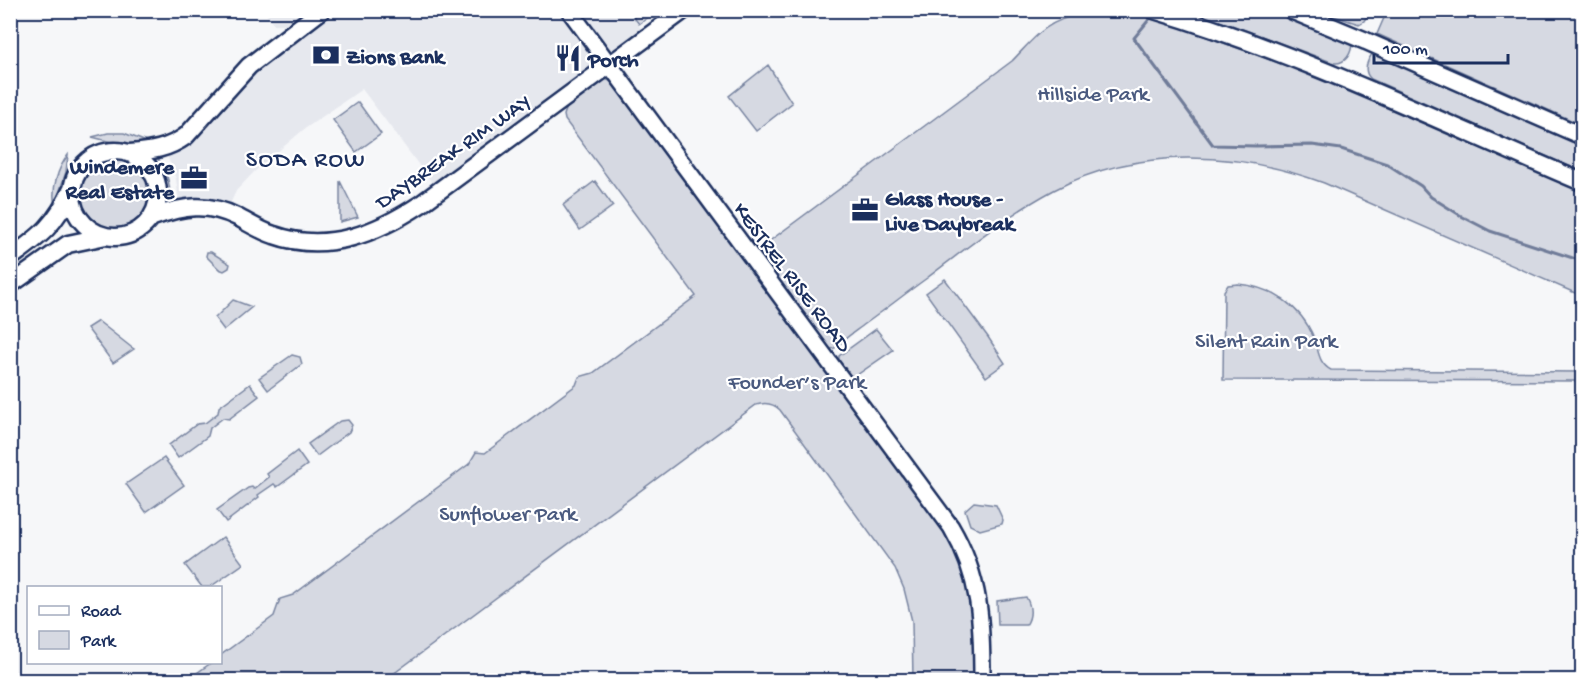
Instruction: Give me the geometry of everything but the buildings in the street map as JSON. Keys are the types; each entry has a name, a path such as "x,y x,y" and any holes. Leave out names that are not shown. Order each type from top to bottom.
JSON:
{"main road":[{"path":"10,258 50,227 62,211 81,168 96,155 115,151 130,153 159,149 186,136 249,66 322,10"},
{"name":"DAYBREAK RIM WAY","path":"153,216 183,207 204,206 227,213 265,232 287,239 322,243 356,237 395,220 421,204 684,10"},
{"path":"1154,10 1237,36 1321,68 1582,182"},
{"path":"1291,10 1582,136"},
{"path":"10,285 69,244 105,236 122,237 143,228 153,216 159,196 154,174 140,158 130,153"},
{"path":"72,188 72,199 79,219 87,227 105,236"}],"street":[{"name":"KESTREL RISE ROAD","path":"569,10 951,527 966,555 978,596 982,623 982,681"}],"shaded area":[{"path":"264,11 308,11 289,24 274,24"},
{"path":"334,11 628,11 642,30 433,184 362,89 303,130 254,172 236,191 230,204 218,200 202,199 179,201 176,179 167,155 199,136 223,111 253,72"}],"green space":[{"name":"Hillside Park","path":"1123,10 1143,14 1315,76 1582,192 1582,296 1324,183 1291,172 1257,164 1223,160 1188,158 1153,160 1119,166 1086,176 1037,199 973,243 837,347 824,348 757,256 761,245 1012,61 1046,28 1073,16"},
{"path":"629,11 644,12 657,11 639,24"},
{"path":"1175,11 1275,11 1343,37 1352,42 1352,46 1345,60 1334,63 1229,24"},
{"path":"1318,11 1370,11 1364,21 1359,24"},
{"path":"1387,11 1582,11 1582,125 1377,34"},
{"path":"1375,51 1582,142 1582,172 1371,79 1366,69"},
{"path":"768,65 792,103 756,131 729,96"},
{"name":"Sunflower Park","path":"605,79 613,82 900,466 899,470 945,534 962,569 968,587 974,625 974,680 913,680 912,621 904,589 895,568 780,410 766,403 756,405 385,680 187,680 210,664 222,664 222,654 274,616 280,599 293,595 469,464 476,452 485,453 576,385 579,377 593,373 696,296 565,120 567,107"},
{"path":"358,102 381,134 356,152 333,120"},
{"path":"108,133 124,133 149,143 119,144 92,137"},
{"path":"68,155 66,172 55,205 56,179"},
{"path":"157,157 168,179 170,204 165,205 163,181 152,159"},
{"path":"108,160 122,160 134,165 144,175 149,194 144,213 134,223 122,228 108,228 96,223 86,213 81,201 81,187 86,175 96,165"},
{"path":"340,181 358,217 340,222"},
{"path":"595,181 613,206 580,230 563,205"},
{"path":"207,252 211,252 230,264 229,268 224,271 219,269 206,256"},
{"path":"945,279 1005,363 986,377 926,293"},
{"name":"Silent Rain Park","path":"1238,284 1274,294 1293,308 1301,316 1314,338 1321,360 1331,370 1582,372 1582,381 1223,380 1224,291 1228,285"},
{"path":"233,300 252,307 224,330 215,318"},
{"path":"98,321 134,349 113,363 87,328"},
{"path":"876,329 893,350 851,379 839,366 839,356"},
{"path":"292,355 300,357 302,364 268,390 259,378"},
{"path":"250,384 259,396 229,419 223,418 210,428 208,436 178,458 169,445 197,424 205,423 218,413 219,407"},
{"path":"348,420 352,425 349,432 317,456 308,444 340,421"},
{"path":"297,451 307,465 277,487 274,484 258,495 259,497 226,522 217,510 248,488 254,489 269,477 267,474"},
{"path":"164,458 184,485 146,512 126,484"},
{"path":"974,502 996,505 1003,520 1002,524 980,530 970,525 965,510"},
{"path":"223,537 243,564 211,586 201,586 185,565"},
{"path":"1026,597 1030,611 1026,625 998,625 997,601"}],"waterway":[{"path":"1152,16 1134,38 1213,145 1312,145 1341,149 1387,164 1421,186 1431,197 1490,231 1582,261"}],"place":[{"name":"Zions Bank","path":"326,55"},
{"name":"Porch","path":"568,58"},
{"name":"Windemere Real Estate","path":"194,178"},
{"name":"Glass House - Live Daybreak","path":"865,210"}],"district":[{"name":"SODA ROW","path":"306,158"}],"park label":[{"name":"Founder’s Park","path":"797,380"}]}
